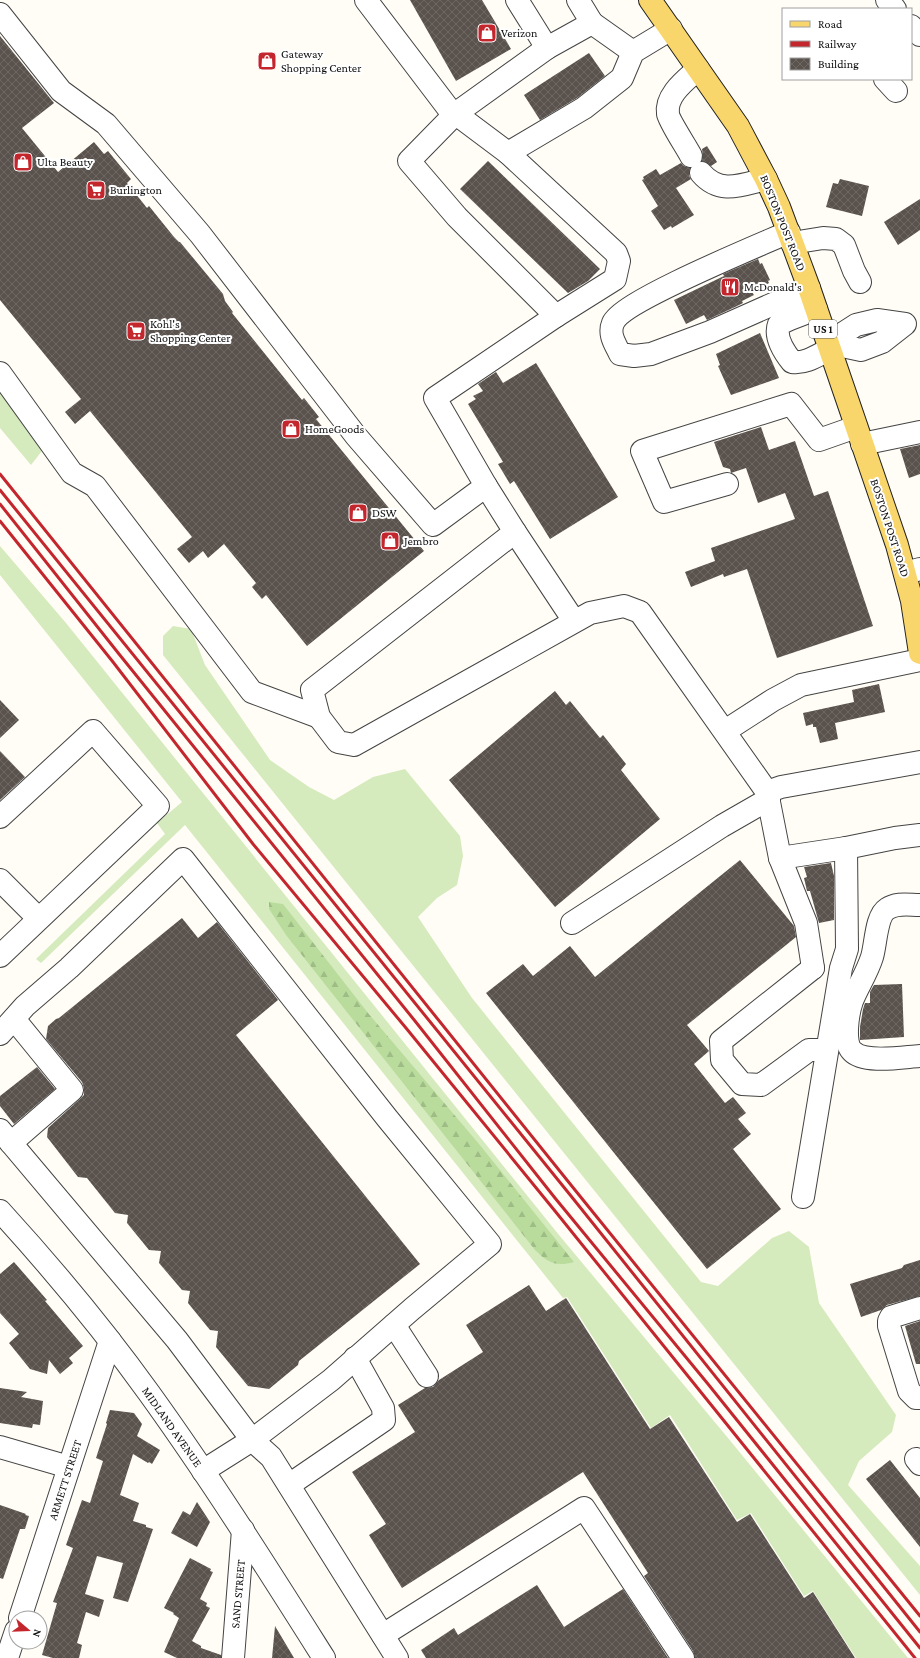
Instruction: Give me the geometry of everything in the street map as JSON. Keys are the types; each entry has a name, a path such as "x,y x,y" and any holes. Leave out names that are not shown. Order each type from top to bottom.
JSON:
{"main road":[{"name":"BOSTON POST ROAD","path":"650,0 738,126 766,179 791,238 859,435 913,571 920,653"}],"street":[{"path":"366,0 448,108 508,153 612,248 619,261 615,279 556,316 435,398 486,486 574,621"},
{"path":"517,0 547,48"},
{"path":"578,0 592,23 633,52"},
{"path":"887,0 894,8"},
{"path":"0,14 61,91 106,124 200,234 356,436 433,525 486,486"},
{"path":"556,316 457,217 409,161 455,114 547,48 592,23"},
{"path":"912,27 920,35"},
{"path":"508,153 584,108 622,78 633,52 671,29"},
{"path":"698,69 678,88 670,102 668,115 696,164 708,182 730,188 766,179"},
{"path":"809,288 710,332 651,354 634,356 620,354 611,336 613,323 621,313 665,287 791,238 836,238 844,245 860,282"},
{"path":"816,309 780,324 777,335 787,356 792,362 799,363 811,359 829,346 861,350 882,342 912,322"},
{"path":"0,373 72,473 95,486 252,692 319,716"},
{"path":"727,484 664,502 642,451 791,404 819,440 859,435 920,432"},
{"path":"515,532 312,690 319,716 338,742 354,745 590,613 624,606 640,612 725,731 768,796 780,858 806,923 813,968"},
{"path":"725,731 773,700 801,685 920,660"},
{"path":"0,818 93,731 158,806 38,918 0,956"},
{"path":"572,923 781,787 920,762"},
{"path":"780,858 920,835"},
{"path":"803,1197 839,980 847,949 846,848"},
{"path":"203,1471 252,1440 331,1380 490,1244 387,1118 184,859 68,968 25,1006 7,1027 72,1090 5,1136 177,1340 252,1440 271,1457 397,1658"},
{"path":"0,880 38,918"},
{"path":"920,905 896,904 886,909 881,917 872,957 852,1002 846,1041 850,1051 858,1056 872,1059 920,1056"},
{"path":"813,968 839,980"},
{"path":"813,968 722,1041 722,1060 742,1084 761,1085 809,1050 827,1050"},
{"name":"MIDLAND AVENUE","path":"0,1210 34,1248 110,1341 153,1399 243,1530 324,1658"},
{"path":"920,1308 891,1317 889,1326 909,1391 916,1398 920,1398"},
{"path":"394,1325 427,1376"},
{"name":"ARMETT STREET","path":"23,1610 110,1341"},
{"path":"289,1485 384,1420 383,1408 355,1358"},
{"path":"0,1447 69,1467"},
{"path":"383,1636 584,1508 683,1658"},
{"name":"SAND STREET","path":"232,1658 243,1530"}],"green space":[{"path":"0,392 45,447 31,465 0,428"},
{"path":"0,546 66,623 559,1235 908,1658 856,1658 813,1591 804,1596 751,1513 737,1520 670,1415 651,1428 567,1297 563,1298 185,825 41,963 36,959 165,834 157,823 182,802 0,575"},
{"path":"173,626 191,629 205,665 270,760 309,787 334,800 373,777 405,769 460,836 463,856 457,885 437,898 418,917 472,998 701,1282 718,1286 772,1238 789,1231 809,1247 819,1303 896,1415 892,1432 859,1461 848,1485 920,1566 920,1595 163,655 163,636"},
{"path":"269,902 283,904 368,1013 479,1144 574,1262 562,1264 553,1263 548,1261 535,1250 286,935 269,909"}],"building":[{"path":"410,0 482,0 511,49 456,81"},
{"name":"Kohl's Shopping Center","path":"0,36 54,103 22,128 58,172 94,142 104,154 108,151 131,179 127,183 147,208 149,206 223,294 225,301 233,312 232,313 302,400 304,398 319,417 316,419 424,551 307,646 266,595 262,599 252,587 256,583 224,544 208,558 203,551 189,563 177,549 192,537 90,411 75,424 65,412 81,399 0,300"},
{"path":"589,53 605,76 577,98 540,120 524,95"},
{"path":"707,146 717,162 711,166 702,161 702,149"},
{"path":"488,161 600,269 588,281 568,293 460,189"},
{"path":"681,163 690,168 689,176 691,179 676,188 694,215 672,228 671,226 664,230 651,211 658,206 642,180 644,179 643,177 656,169 660,175"},
{"path":"840,179 869,186 862,216 826,207 833,183 838,184"},
{"path":"920,199 920,230 898,245 884,222"},
{"name":"McDonald's","path":"758,259 760,264 762,263 770,280 768,281 769,283 752,292 754,295 742,301 743,303 735,307 707,320 704,315 686,324 674,300 724,276 723,274"},
{"path":"760,333 779,378 731,395 718,366 720,365 716,354"},
{"path":"536,363 618,497 550,539 514,481 510,484 498,464 503,462 468,404 476,399 473,396 483,391 478,384 496,372 503,383"},
{"path":"761,427 769,450 795,441 814,496 828,491 873,626 777,658 747,569 724,577 723,574 691,587 685,572 715,561 711,548 795,519 785,493 758,503 746,468 731,473 730,469 723,467 714,442"},
{"path":"920,445 920,474 909,478 900,449"},
{"path":"879,684 885,712 835,723 838,739 820,743 816,727 813,727 813,724 806,726 803,713 854,702 852,690"},
{"path":"555,691 566,705 570,701 600,738 603,735 626,764 621,770 660,819 555,907 449,780"},
{"path":"0,700 19,720 0,738"},
{"path":"0,751 25,777 0,800"},
{"path":"740,860 794,926 796,937 687,1025 709,1051 694,1064 725,1103 733,1097 746,1113 738,1119 751,1134 733,1149 781,1209 707,1269 486,993 523,964 533,976 570,946 595,977"},
{"path":"831,863 834,876 834,920 819,923 810,891 807,891 804,878 807,877 804,867"},
{"path":"182,918 198,938 217,922 278,1000 236,1035 420,1264 299,1361 298,1365 269,1389 248,1386 216,1347 218,1331 210,1330 188,1303 190,1291 182,1290 159,1263 161,1251 149,1250 127,1223 128,1215 115,1213 87,1178 78,1177 47,1137 48,1128 84,1095 82,1082 46,1039 48,1026"},
{"path":"902,984 904,1037 860,1040 860,1027 863,1009 865,1003 870,1003 870,992 874,985"},
{"path":"37,1067 55,1089 14,1124 0,1106 0,1096"},
{"path":"920,1260 920,1296 887,1305 881,1310 861,1317 850,1284 902,1268 904,1265"},
{"path":"14,1262 47,1300 45,1301 83,1346 69,1358 73,1363 60,1374 49,1360 47,1374 30,1369 9,1343 19,1334 0,1313 0,1274"},
{"path":"529,1285 546,1311 566,1298 650,1429 669,1417 737,1522 750,1514 804,1598 813,1592 855,1658 695,1658 693,1651 644,1576 648,1573 583,1472 402,1588 369,1535 386,1524 352,1472 415,1432 398,1405 425,1388 433,1387 439,1380 483,1352 466,1325"},
{"path":"920,1321 920,1364 916,1364 905,1326"},
{"path":"0,1388 27,1392 21,1397 43,1401 40,1425 33,1424 32,1428 0,1423"},
{"path":"110,1410 134,1413 142,1424 137,1436 160,1450 152,1464 133,1454 120,1495 139,1503 133,1521 153,1529 128,1602 113,1598 123,1563 97,1556 85,1594 104,1600 99,1617 86,1612 77,1643 82,1645 79,1658 53,1658 42,1655 43,1650 48,1650 48,1634 57,1603 53,1602 73,1548 66,1545 82,1500 90,1503 103,1461 96,1458 107,1424"},
{"path":"890,1460 920,1498 920,1547 866,1479"},
{"path":"197,1502 210,1522 197,1547 171,1533 183,1511 190,1515"},
{"path":"0,1505 29,1516 25,1529 20,1529 3,1579 0,1578"},
{"path":"190,1558 211,1569 210,1571 213,1572 200,1599 207,1603 206,1606 210,1608 192,1641 201,1646 201,1648 221,1655 221,1658 177,1658 164,1652 179,1618 173,1614 174,1613 164,1608"},
{"path":"537,1585 564,1627 623,1589 668,1658 426,1658 421,1650 454,1628 458,1635"},
{"path":"275,1626 294,1658 272,1658"}],"railway":[{"path":"0,474 575,1190 920,1616"},
{"path":"0,490 571,1196 920,1632"},
{"path":"0,504 415,1021 555,1198 708,1384 920,1648"},
{"path":"0,521 113,662 253,844 406,1028 555,1211 915,1658"}],"place":[{"name":"Verizon","path":"487,33"},
{"name":"Gateway Shopping Center","path":"267,61"},
{"name":"Ulta Beauty","path":"23,162"},
{"name":"Burlington","path":"96,190"},
{"name":"McDonald's","path":"730,287"},
{"name":"Kohl's Shopping Center","path":"136,331"},
{"name":"HomeGoods","path":"291,429"},
{"name":"DSW","path":"358,513"},
{"name":"Jembro","path":"390,541"}]}
